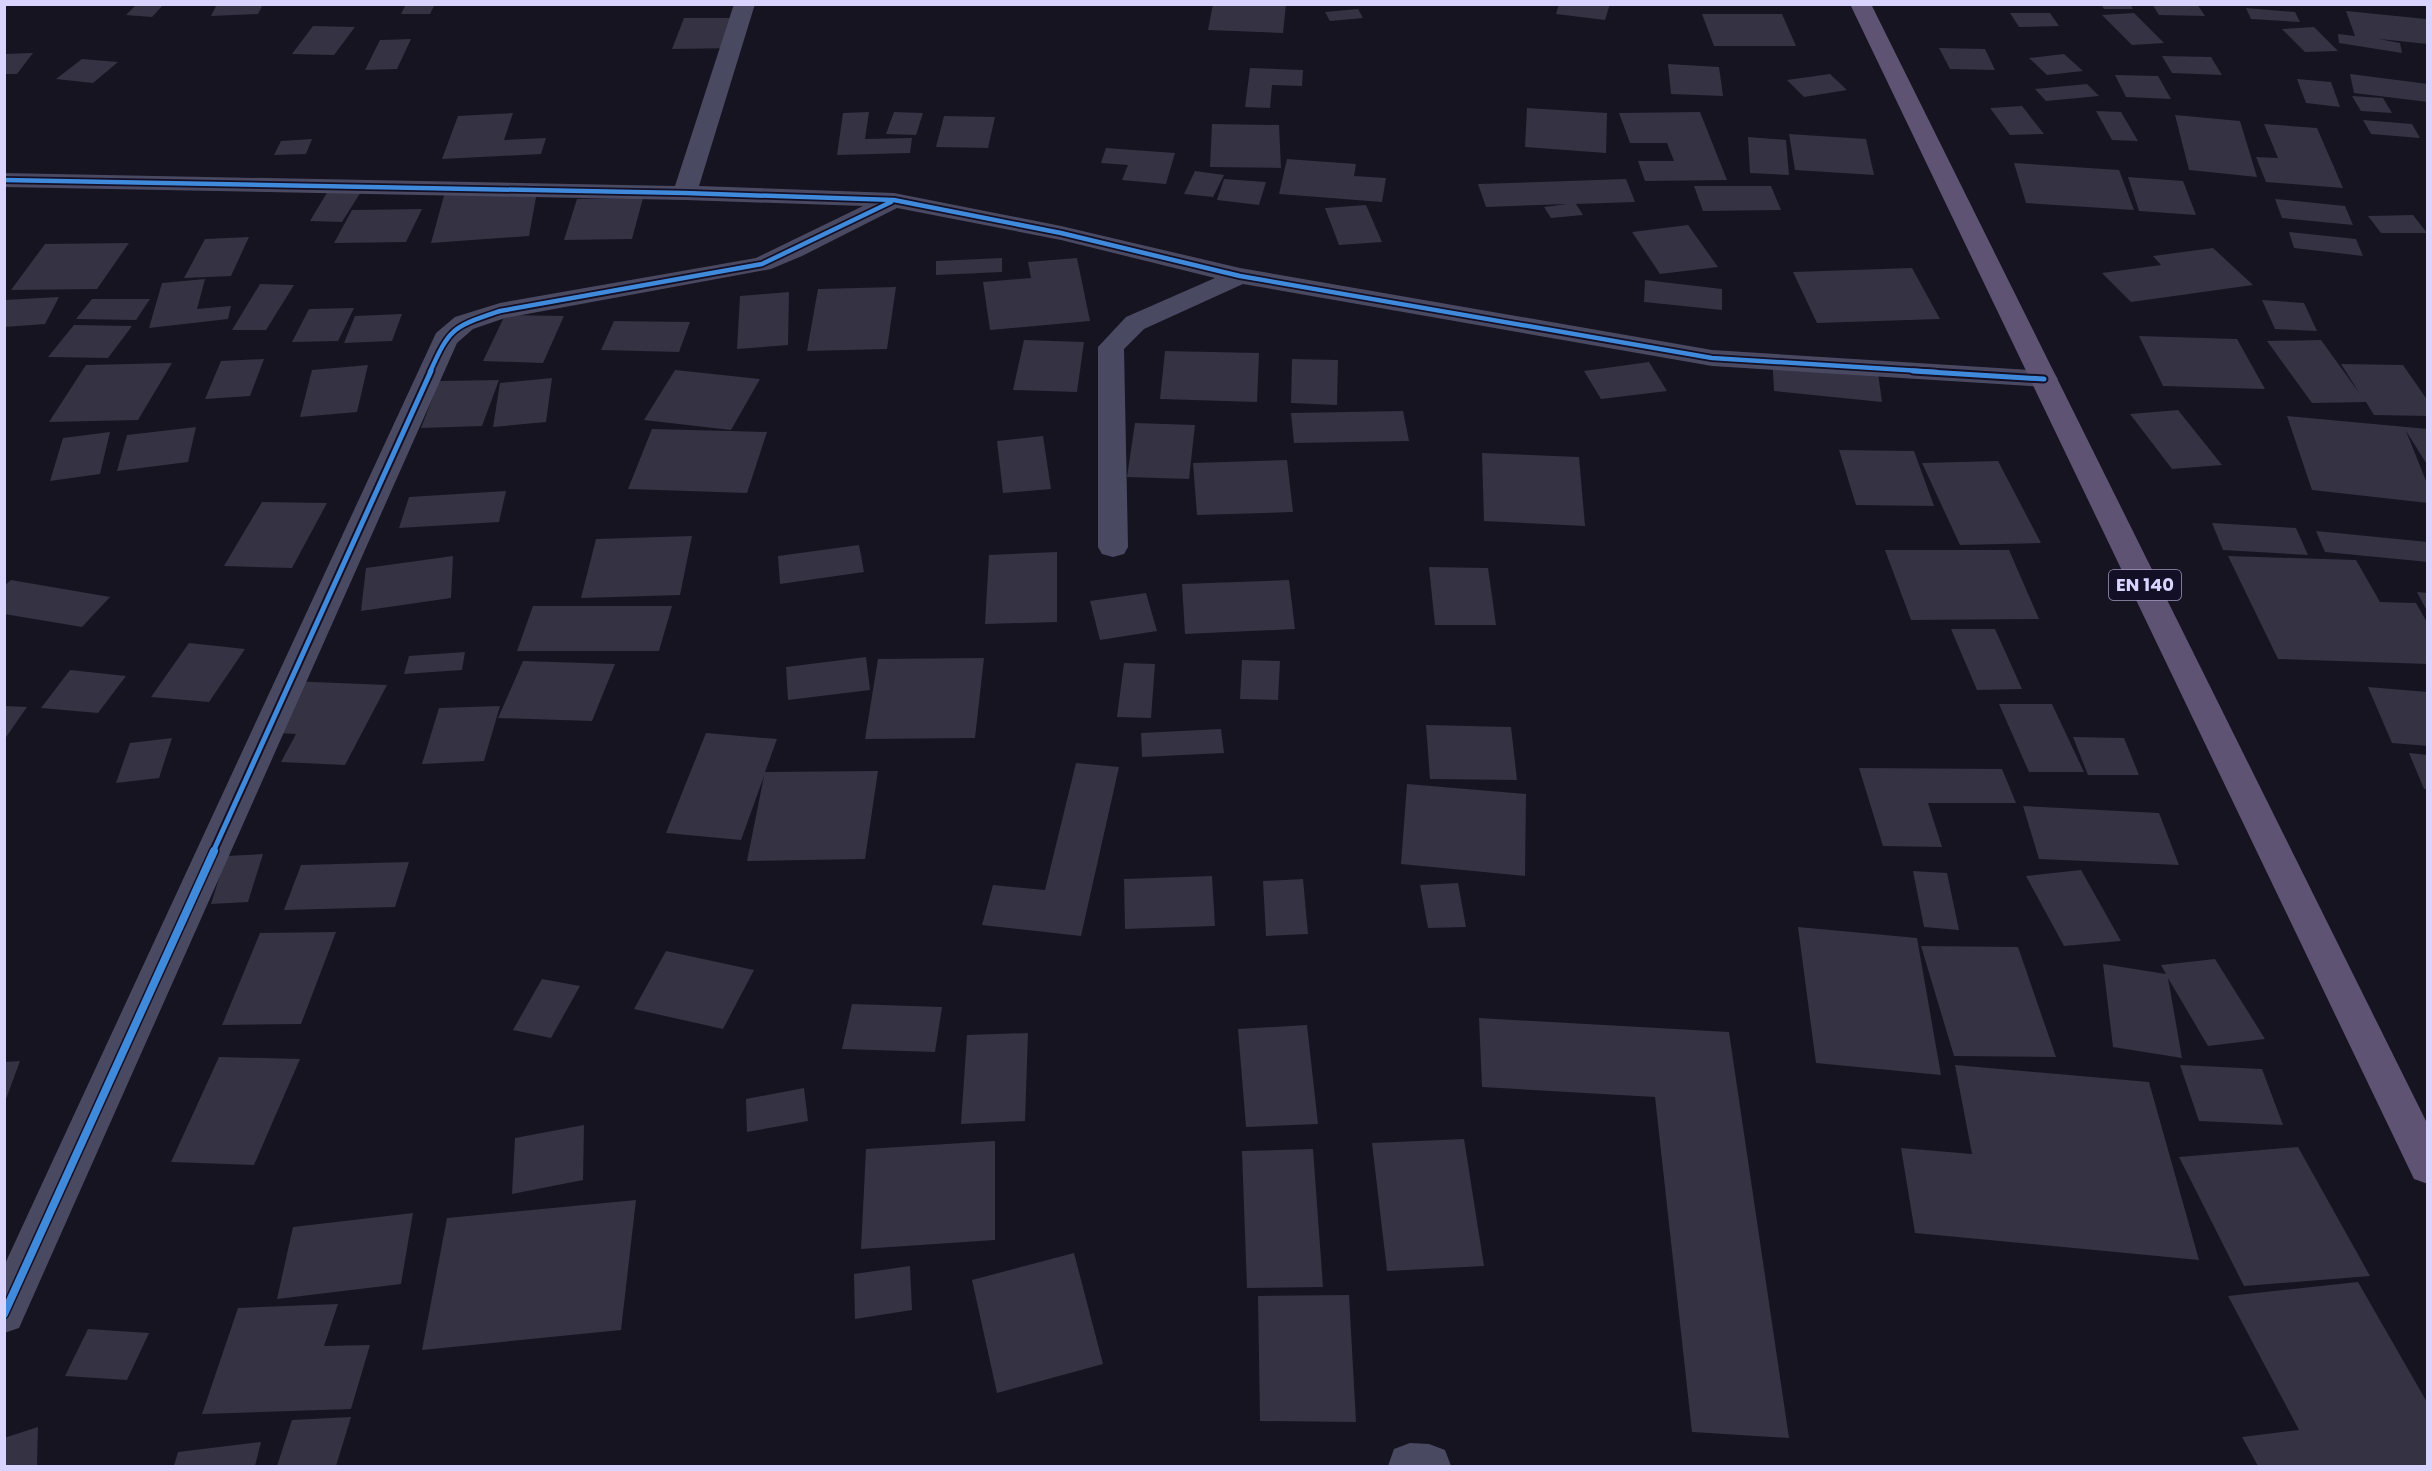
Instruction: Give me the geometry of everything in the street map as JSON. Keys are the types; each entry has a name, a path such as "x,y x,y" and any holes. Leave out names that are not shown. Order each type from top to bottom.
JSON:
{"main road":[{"name":"EN 140","path":"1860,4 2427,1167"}],"street":[{"path":"685,193 746,4"},
{"path":"4,180 685,193 894,200 1061,233 1240,276 1712,358 2044,379"},
{"path":"4,1314 445,339 464,323 500,311 762,264 793,251 894,200"},
{"path":"1113,547 1111,347 1136,323 1240,276"}],"building":[{"path":"137,4 164,4 152,17 126,15"},
{"path":"217,4 263,4 258,14 211,16"},
{"path":"406,4 435,4 430,14 401,14"},
{"path":"1213,4 1286,4 1283,33 1208,30"},
{"path":"1559,4 1610,4 1605,20 1556,14"},
{"path":"2101,4 2130,4 2133,9 2104,9"},
{"path":"2152,4 2197,4 2205,16 2159,15"},
{"path":"2246,8 2295,12 2300,22 2251,19"},
{"path":"1358,9 1363,18 1330,21 1325,12"},
{"path":"2346,11 2426,19 2428,44 2379,39 2400,43 2402,53 2339,43 2338,34 2355,36"},
{"path":"2010,13 2050,13 2059,26 2019,27"},
{"path":"2134,13 2164,43 2132,45 2102,15"},
{"path":"1702,14 1782,14 1796,46 1714,46"},
{"path":"684,18 750,18 741,48 672,49"},
{"path":"313,26 355,27 334,55 292,54"},
{"path":"2314,27 2338,51 2305,52 2282,29"},
{"path":"411,39 397,69 365,70 380,40"},
{"path":"1939,48 1985,49 1995,70 1950,69"},
{"path":"33,53 17,74 4,74 4,54"},
{"path":"2064,54 2083,71 2047,75 2029,58"},
{"path":"2162,56 2211,57 2222,75 2172,73"},
{"path":"82,59 118,62 93,83 56,79"},
{"path":"1668,64 1719,67 1723,96 1671,94"},
{"path":"1250,68 1303,70 1302,86 1272,85 1270,108 1245,107"},
{"path":"1830,74 1847,90 1804,97 1787,80"},
{"path":"2350,74 2428,84 2428,102 2354,93"},
{"path":"2115,75 2158,76 2171,99 2126,97"},
{"path":"2297,79 2331,82 2340,107 2306,103"},
{"path":"2087,84 2099,96 2046,101 2035,89"},
{"path":"2352,96 2383,98 2392,113 2361,111"},
{"path":"2022,106 2044,134 2010,135 1990,108"},
{"path":"1527,108 1607,113 1606,153 1525,147"},
{"path":"2096,111 2121,112 2138,141 2112,140"},
{"path":"869,112 865,139 912,138 910,153 837,155 843,113"},
{"path":"894,112 923,113 916,135 886,134"},
{"path":"1700,112 1727,180 1645,181 1638,161 1674,161 1667,143 1630,143 1619,113"},
{"path":"513,113 504,140 546,138 541,154 442,159 458,116"},
{"path":"2175,115 2240,121 2257,177 2189,170"},
{"path":"944,116 995,117 988,148 936,147"},
{"path":"2363,120 2412,124 2420,138 2371,134"},
{"path":"1212,124 1279,125 1281,168 1210,167"},
{"path":"2264,124 2317,128 2343,188 2266,182 2256,157 2278,158"},
{"path":"1789,134 1866,139 1874,175 1795,170"},
{"path":"1748,137 1786,140 1789,175 1750,173"},
{"path":"312,139 306,154 274,155 281,141"},
{"path":"1106,148 1175,153 1166,184 1122,180 1128,165 1101,163"},
{"path":"1287,159 1356,164 1354,176 1386,178 1382,202 1279,194"},
{"path":"2014,163 2119,170 2134,210 2026,203"},
{"path":"1195,171 1224,175 1213,197 1184,194"},
{"path":"2128,177 2183,181 2196,215 2139,211"},
{"path":"1224,179 1266,182 1259,205 1217,200"},
{"path":"1626,179 1635,202 1576,204 1583,215 1551,218 1544,207 1567,204 1486,207 1478,184"},
{"path":"331,186 364,187 342,222 310,221"},
{"path":"538,186 529,236 431,243 445,192"},
{"path":"1694,186 1771,186 1781,210 1703,211"},
{"path":"643,198 632,239 564,240 577,199"},
{"path":"2275,199 2345,206 2353,225 2282,218"},
{"path":"1366,205 1382,242 1339,245 1325,208"},
{"path":"422,209 406,242 334,243 352,210"},
{"path":"2413,215 2427,233 2381,233 2368,216"},
{"path":"1688,225 1718,267 1660,274 1632,232"},
{"path":"2289,232 2356,239 2363,256 2294,248"},
{"path":"249,237 231,276 184,278 205,239"},
{"path":"129,243 97,289 11,290 45,244"},
{"path":"2213,248 2253,285 2131,302 2102,273 2161,265 2153,256"},
{"path":"1002,258 1002,272 936,275 936,261"},
{"path":"1077,258 1090,321 990,330 983,282 1031,278 1028,262"},
{"path":"1912,268 1940,319 1817,323 1793,272"},
{"path":"205,279 197,309 231,306 228,319 149,328 162,283"},
{"path":"1645,280 1722,289 1722,310 1644,302"},
{"path":"260,284 294,285 266,330 232,330"},
{"path":"896,287 887,349 807,351 818,289"},
{"path":"789,292 788,345 737,349 740,296"},
{"path":"59,297 45,324 4,327 4,300"},
{"path":"92,299 150,299 136,320 76,319"},
{"path":"2262,300 2304,303 2317,331 2275,329"},
{"path":"354,308 338,341 292,342 309,309"},
{"path":"402,314 392,341 344,343 355,316"},
{"path":"505,315 564,316 543,363 483,361"},
{"path":"614,321 690,322 679,352 601,350"},
{"path":"74,325 132,326 108,358 48,357"},
{"path":"2139,336 2237,339 2265,389 2163,386"},
{"path":"1024,340 1084,342 1077,392 1013,390"},
{"path":"2321,340 2360,394 2341,364 2403,365 2428,401 2428,416 2374,415 2366,402 2312,403 2267,341"},
{"path":"1165,351 1259,353 1257,402 1160,399"},
{"path":"1772,355 1877,366 1882,402 1774,391"},
{"path":"264,359 250,396 205,399 221,361"},
{"path":"1292,359 1338,360 1337,405 1291,403"},
{"path":"1649,362 1667,391 1601,399 1584,371"},
{"path":"172,363 138,420 49,422 86,365"},
{"path":"368,365 357,412 300,417 312,370"},
{"path":"675,370 760,379 731,430 644,420"},
{"path":"552,378 546,422 493,427 500,383"},
{"path":"499,380 482,426 421,428 439,381"},
{"path":"2178,410 2222,465 2172,469 2130,414"},
{"path":"1403,411 1409,441 1294,443 1291,413"},
{"path":"2287,416 2428,429 2428,466 2406,431 2428,486 2428,503 2312,490"},
{"path":"1135,423 1195,425 1189,479 1127,477"},
{"path":"196,427 188,462 117,471 127,435"},
{"path":"652,429 767,432 747,493 628,489"},
{"path":"110,432 100,474 50,481 63,438"},
{"path":"1043,436 1051,489 1003,493 997,441"},
{"path":"1839,450 1914,451 1934,506 1856,505"},
{"path":"1482,453 1579,457 1585,526 1484,521"},
{"path":"1287,460 1293,512 1197,515 1193,463"},
{"path":"1998,461 2041,543 1960,545 1922,463"},
{"path":"506,491 499,522 399,528 409,497"},
{"path":"262,502 327,503 292,568 224,566"},
{"path":"2212,523 2296,528 2308,555 2223,550"},
{"path":"2316,531 2428,542 2428,562 2325,552"},
{"path":"692,536 680,595 581,598 596,539"},
{"path":"859,545 864,572 780,584 778,556"},
{"path":"1885,550 2009,550 2039,619 1911,620"},
{"path":"1057,552 1057,622 985,624 989,555"},
{"path":"453,556 451,598 361,611 366,568"},
{"path":"2228,556 2356,560 2380,602 2416,603 2428,624 2428,664 2278,659"},
{"path":"1429,567 1488,568 1496,625 1435,625"},
{"path":"11,580 110,597 82,627 4,614 4,586"},
{"path":"1289,580 1295,629 1185,634 1182,584"},
{"path":"2417,592 2428,593 2428,613"},
{"path":"1146,593 1157,631 1100,640 1090,601"},
{"path":"533,606 672,606 659,651 517,651"},
{"path":"1951,629 1995,629 2022,689 1977,690"},
{"path":"189,643 245,649 209,702 151,697"},
{"path":"465,652 462,670 404,674 409,656"},
{"path":"866,657 870,690 788,700 786,667"},
{"path":"984,658 975,738 865,739 878,659"},
{"path":"1242,660 1280,661 1278,700 1240,699"},
{"path":"523,661 615,664 592,721 498,718"},
{"path":"1124,663 1155,664 1151,718 1117,717"},
{"path":"70,670 126,676 98,713 41,708"},
{"path":"289,681 387,685 345,765 281,762 296,734 261,732"},
{"path":"2368,687 2428,692 2428,746 2392,743"},
{"path":"1999,704 2052,704 2084,772 2029,772"},
{"path":"4,706 27,707 4,740"},
{"path":"500,706 484,761 422,764 439,708"},
{"path":"1426,725 1511,727 1517,780 1430,779"},
{"path":"1221,729 1224,753 1142,757 1141,733"},
{"path":"706,733 777,739 765,772 878,771 865,859 747,861 764,776 741,840 666,833"},
{"path":"2073,737 2124,738 2139,775 2088,775"},
{"path":"172,738 159,778 116,783 130,743"},
{"path":"2409,753 2428,755 2428,789 2424,789"},
{"path":"1076,763 1119,767 1081,936 982,925 993,885 1045,890"},
{"path":"1859,768 2002,769 2016,803 1928,803 1942,847 1883,846"},
{"path":"1407,784 1526,794 1525,876 1401,864"},
{"path":"2023,806 2159,813 2179,865 2039,859"},
{"path":"263,854 248,902 211,904 226,856"},
{"path":"409,862 395,907 284,910 301,865"},
{"path":"2081,870 2121,941 2064,946 2026,876"},
{"path":"1913,871 1947,873 1959,930 1924,927"},
{"path":"1212,876 1215,926 1125,929 1124,879"},
{"path":"1303,879 1308,934 1266,936 1263,881"},
{"path":"1458,883 1466,927 1428,928 1420,885"},
{"path":"1798,927 1917,938 1941,1075 1816,1063"},
{"path":"336,932 301,1024 222,1025 260,933"},
{"path":"1921,946 2018,947 2056,1057 1954,1056"},
{"path":"666,951 754,970 723,1029 634,1009"},
{"path":"2215,959 2265,1039 2208,1046 2168,978 2182,1058 2113,1047 2103,964 2166,974 2161,965"},
{"path":"542,979 580,986 551,1038 513,1030"},
{"path":"852,1004 942,1007 935,1052 842,1049"},
{"path":"1479,1018 1729,1032 1789,1438 1692,1432 1655,1097 1482,1087"},
{"path":"1307,1025 1318,1124 1246,1127 1238,1029"},
{"path":"1028,1033 1025,1121 961,1124 967,1035"},
{"path":"219,1057 300,1059 254,1165 171,1162"},
{"path":"20,1061 6,1099 4,1100 4,1062"},
{"path":"1955,1065 2149,1082 2199,1260 1915,1233 1901,1148 1972,1154"},
{"path":"2180,1065 2262,1069 2283,1125 2199,1121"},
{"path":"804,1088 808,1121 747,1132 746,1099"},
{"path":"584,1125 583,1180 512,1194 515,1138"},
{"path":"1464,1139 1484,1266 1387,1271 1372,1143"},
{"path":"995,1141 995,1240 861,1249 866,1149"},
{"path":"2298,1147 2370,1276 2244,1286 2179,1157"},
{"path":"1313,1149 1323,1287 1247,1288 1242,1151"},
{"path":"636,1200 621,1330 422,1350 447,1218"},
{"path":"413,1213 401,1284 277,1299 293,1227"},
{"path":"1074,1253 1103,1364 997,1393 972,1280"},
{"path":"910,1266 912,1310 855,1319 854,1274"},
{"path":"2358,1282 2428,1404 2428,1466 2258,1466 2242,1437 2299,1430 2228,1296"},
{"path":"1349,1295 1356,1422 1260,1421 1258,1296"},
{"path":"338,1304 324,1346 370,1345 351,1409 202,1414 238,1308"},
{"path":"88,1329 149,1333 127,1380 65,1376"},
{"path":"351,1417 336,1466 277,1466 292,1420"},
{"path":"38,1427 37,1466 4,1466 4,1438"},
{"path":"261,1442 255,1466 174,1466 178,1452"}],"cycle path":[{"path":"4,180 685,193 894,200 1061,233 1240,276 1712,358 2044,379"},
{"path":"4,1314 445,339 464,323 500,311 762,264 891,202"}]}
